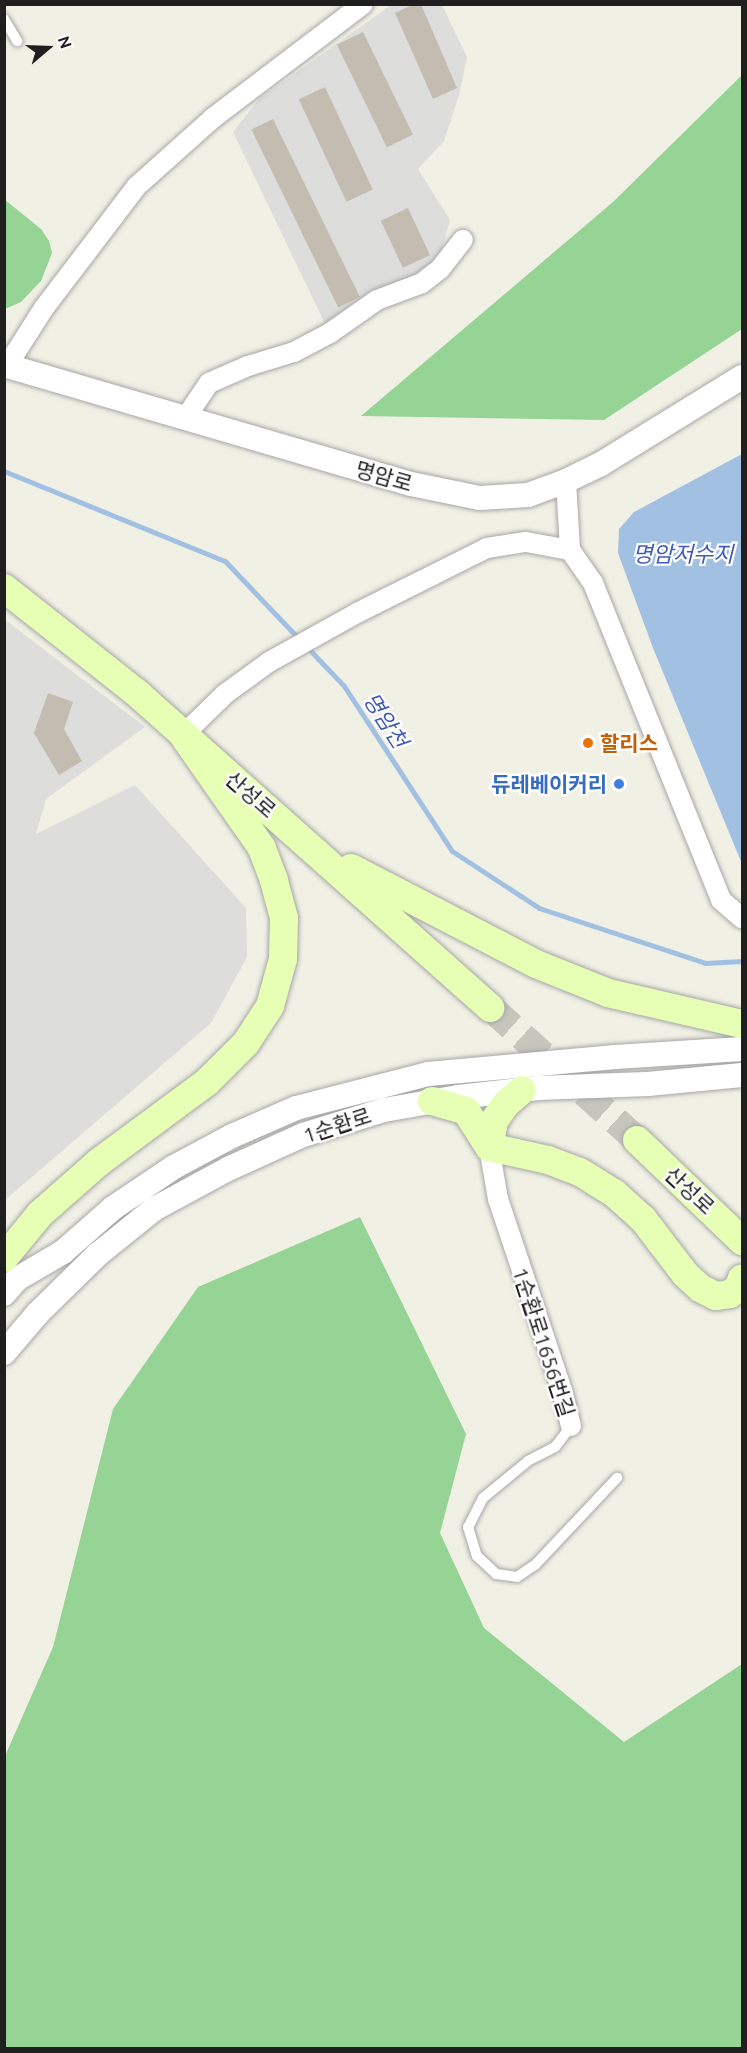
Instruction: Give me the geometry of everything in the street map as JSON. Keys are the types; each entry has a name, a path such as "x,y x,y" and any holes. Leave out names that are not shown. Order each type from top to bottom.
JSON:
{"main road":[{"name":"산성로","path":"4,588 138,694 491,1008"},
{"path":"4,1258 40,1214 99,1162 207,1082 246,1044 270,1006 283,959 284,918 274,880 262,848 183,735"},
{"path":"312,847 536,964 608,993 742,1024"},
{"path":"489,1147 494,1121 506,1104 522,1090"},
{"path":"432,1101 466,1111 489,1147 548,1160 580,1173 614,1193 643,1218 685,1274 700,1287 716,1296 730,1294 739,1287 742,1278"},
{"name":"산성로","path":"637,1140 742,1241"},
{"path":"720,1219 742,1262"}],"street":[{"name":"명암로","path":"363,4 213,118 137,186 44,308 6,366 411,484 480,498 528,495 567,481 601,464 742,377"},
{"path":"186,417 209,383 248,366 294,352 330,333 377,300 422,283 440,269 464,240"},
{"path":"567,481 570,550 593,583 721,900 742,918"},
{"path":"183,735 225,694 269,662 357,613 487,548 526,542 570,550"},
{"name":"1순환로","path":"4,1294 17,1280 63,1252 113,1208 174,1167 231,1137 296,1108 428,1074 615,1057 742,1050"},
{"name":"1순환로","path":"4,1353 38,1313 97,1255 154,1209 228,1168 303,1135 384,1110 432,1101 522,1090 648,1084 742,1075"},
{"name":"1순환로1656번길","path":"489,1147 498,1199 562,1390 571,1426"}],"lane":[{"path":"4,20 17,42"},
{"name":"1순환로1656번길","path":"571,1426 555,1447 528,1461 483,1498 468,1527 477,1556 496,1574 517,1577 535,1564 617,1478"}],"shaded area":[{"path":"391,5 442,5 467,57 459,95 444,141 418,169 450,220 439,259 423,274 326,326 233,132 259,99"},
{"path":"4,619 145,727 46,799 36,834 135,785 246,908 247,957 211,1023 5,1200"}],"green space":[{"path":"742,75 742,329 604,420 361,416 613,202"},
{"path":"4,199 41,229 49,241 52,253 41,281 21,302 5,309"},
{"path":"360,1217 466,1434 440,1533 484,1628 624,1742 742,1664 742,2048 5,2048 5,1756 53,1647 113,1409 198,1287"}],"water":[{"name":"명암저수지","path":"742,454 742,864 653,648 618,553 619,529 634,512"}],"building":[{"path":"414,4 421,4 457,88 433,99 395,13"},
{"path":"363,32 413,134 387,147 337,45"},
{"path":"325,87 373,189 346,202 299,99"},
{"path":"273,119 360,297 338,307 251,130"},
{"path":"408,208 430,255 403,268 381,221"},
{"path":"48,693 73,702 64,729 82,761 59,775 34,733"}],"waterway":[{"name":"명암천","path":"4,471 225,561 300,640"},
{"name":"명암천","path":"306,646 344,686 452,851 539,908 705,963 742,961"}],"tunnel":[{"path":"491,1008 637,1140"}],"place":[{"name":"할리스","path":"588,743"},
{"name":"듀레베이커리","path":"619,784"}]}
